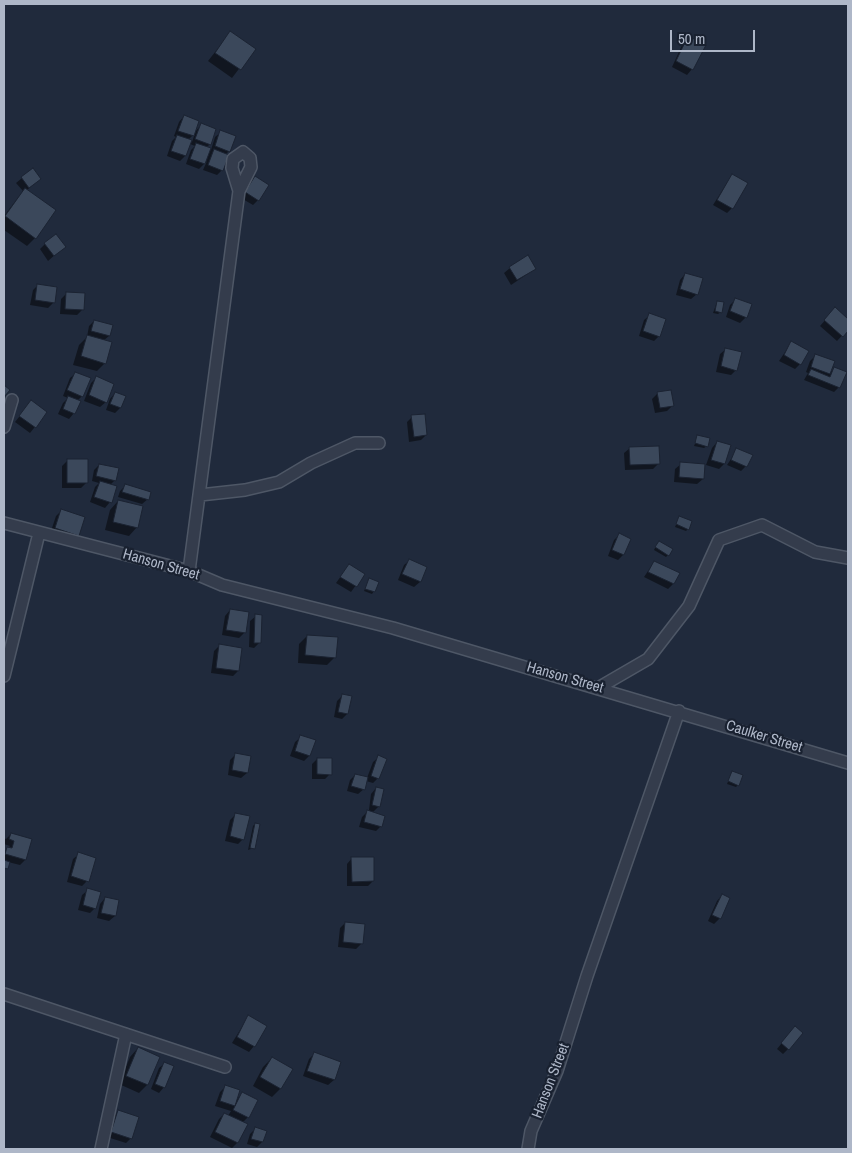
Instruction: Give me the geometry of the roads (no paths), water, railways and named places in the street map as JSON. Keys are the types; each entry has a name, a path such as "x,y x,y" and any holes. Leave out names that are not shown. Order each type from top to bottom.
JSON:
{"street":[{"path":"190,571 214,365 239,191"},
{"path":"4,427 12,400"},
{"path":"200,495 245,490 279,482 311,463 355,443 378,443"},
{"name":"Hanson Street","path":"4,523 190,571 222,585 393,628 679,711 587,976 557,1072 531,1131 528,1149"},
{"path":"598,688 648,659 689,606 719,540 762,525 815,552 848,558"},
{"path":"4,676 39,533"},
{"name":"Caulker Street","path":"679,711 848,763"},
{"path":"4,994 225,1066"},
{"path":"101,1149 126,1034"}]}
